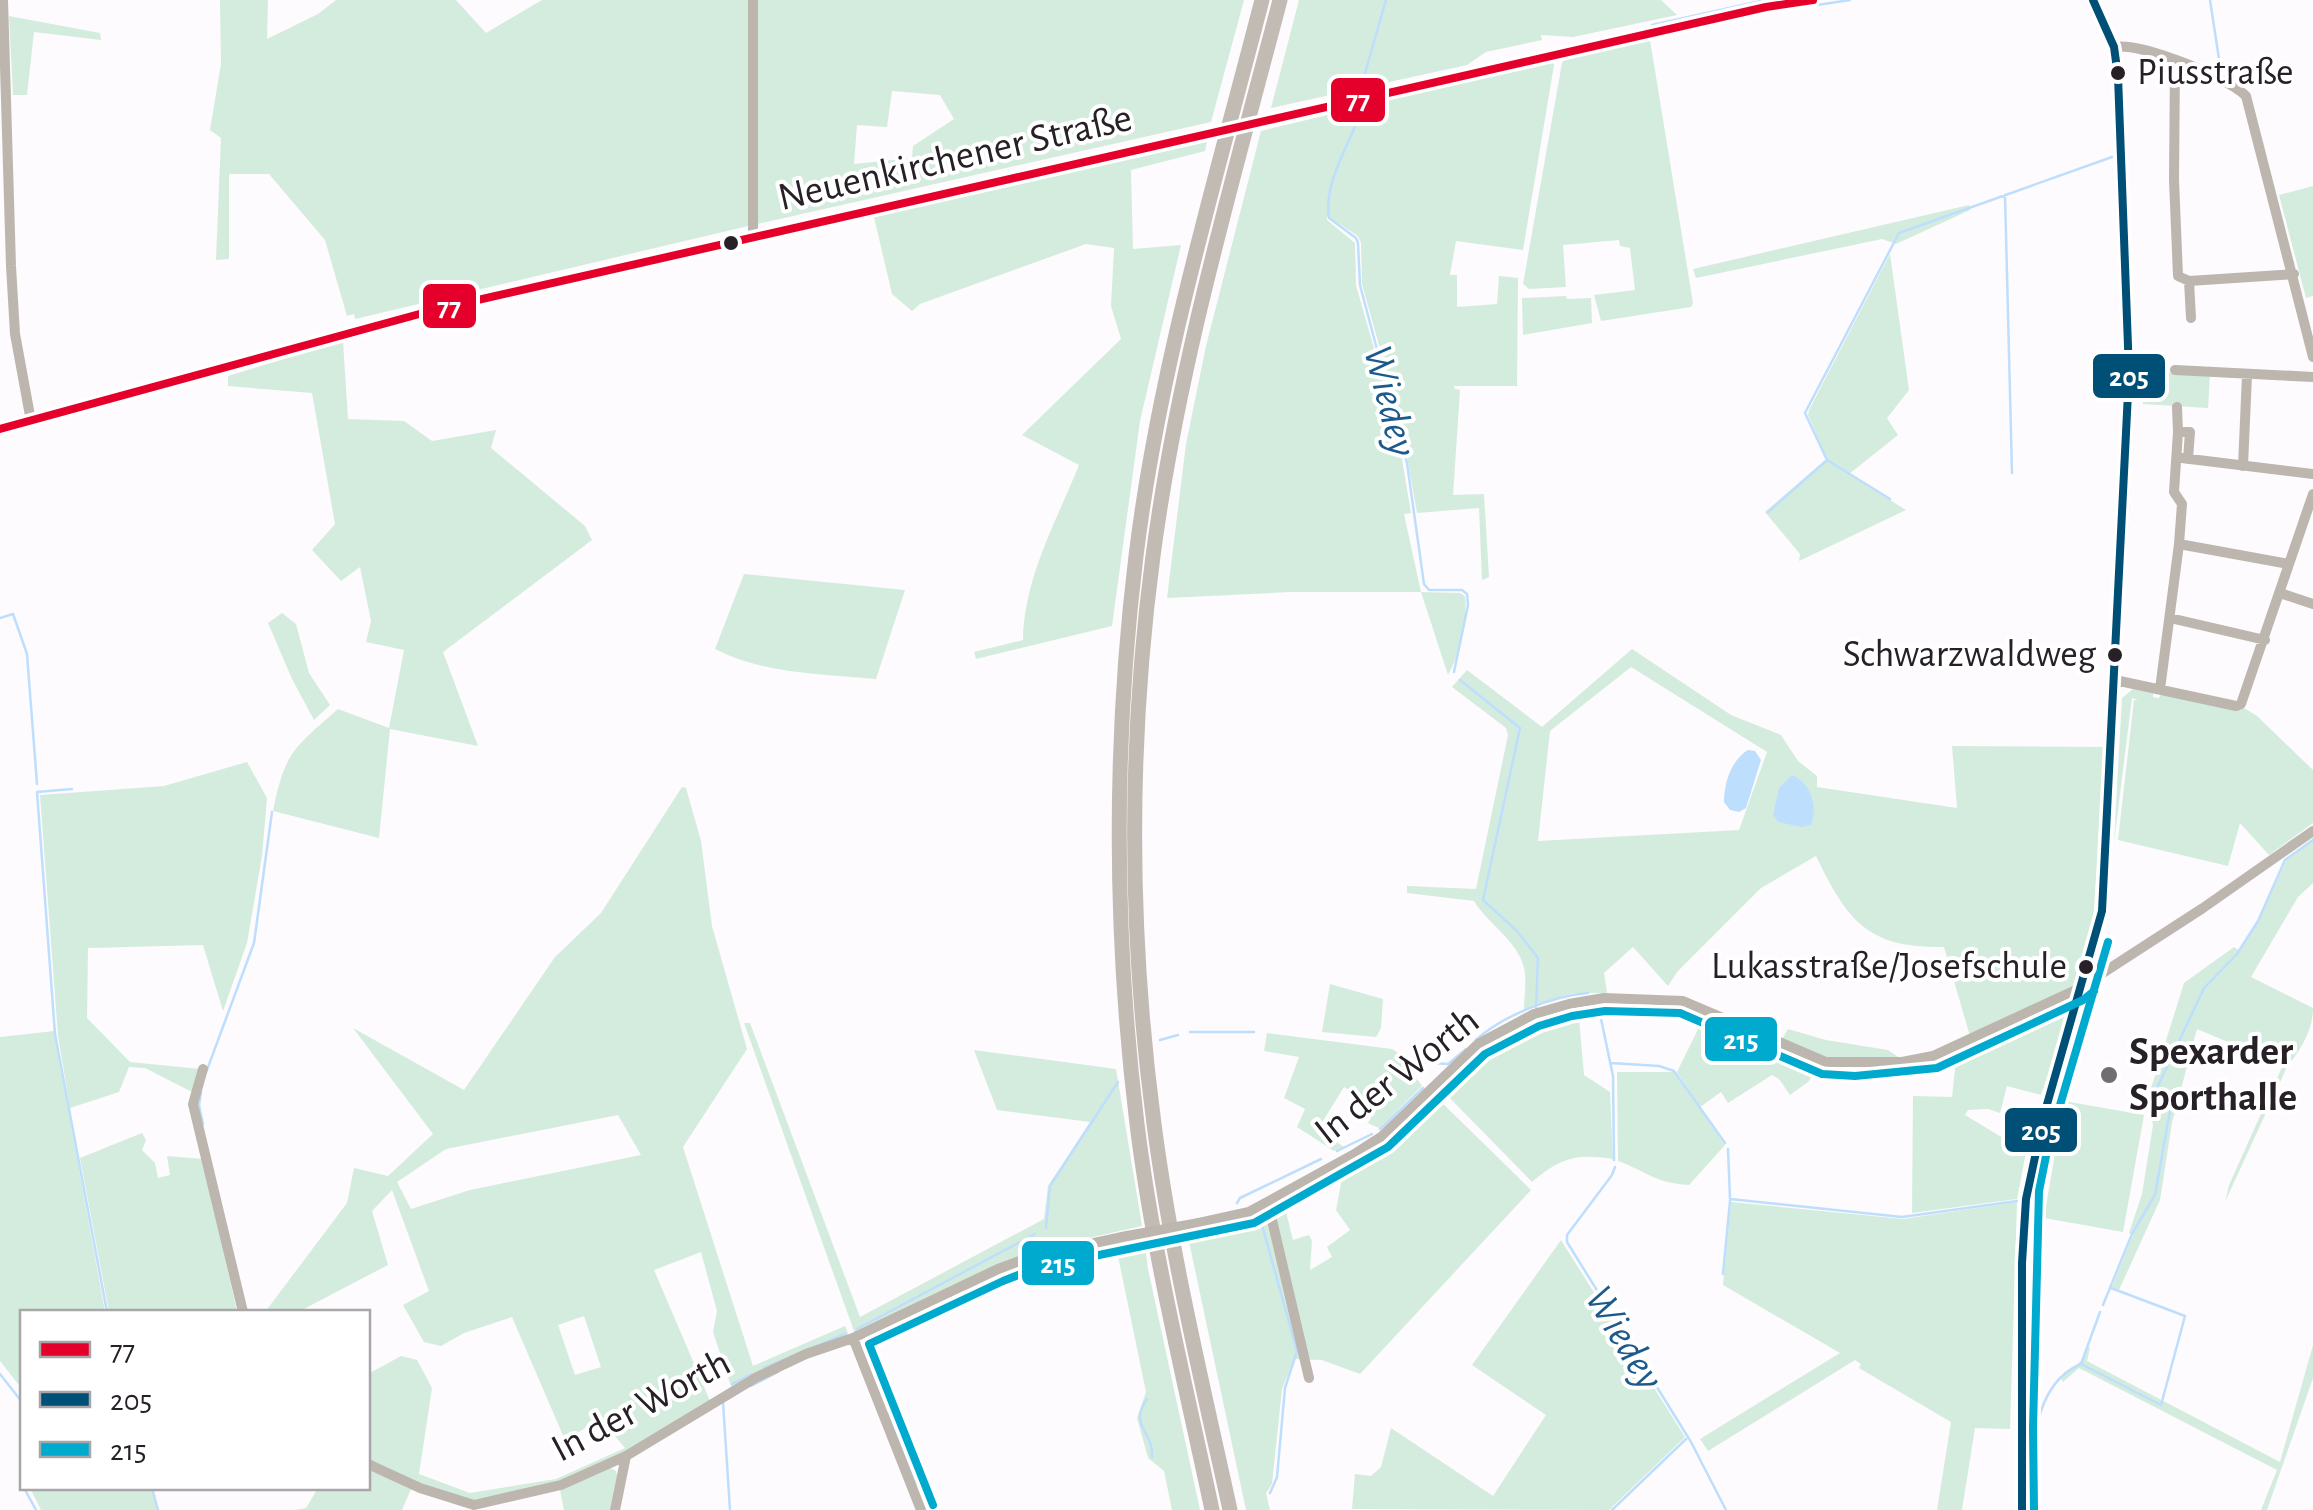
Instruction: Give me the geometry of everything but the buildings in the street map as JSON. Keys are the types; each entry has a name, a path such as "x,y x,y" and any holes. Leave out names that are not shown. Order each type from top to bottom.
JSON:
{"highway":[{"path":"1212,1510 1162,1278 1138,1128 1124,1004 1119,897 1120,753 1136,554 1154,440 1175,340 1262,0"},
{"path":"1230,1510 1179,1272 1154,1126 1140,1002 1135,798 1146,613 1171,442 1192,342 1280,0"}],"main road":[{"name":"Neuenkirchener Straße","path":"0,429 434,310 1766,7 1813,0"}],"street":[{"path":"4,0 10,266 15,334 31,421"},
{"path":"753,0 753,238"},
{"path":"2022,1510 2020,1408 2027,1189 2036,1144 2086,982 2102,911 2115,680 2129,373 2118,76 2114,46 2096,0"},
{"path":"2114,46 2132,47 2227,81 2246,96 2313,357"},
{"path":"2176,62 2176,271 2190,280 2294,274"},
{"path":"2190,280 2191,318"},
{"path":"2175,370 2313,377"},
{"path":"2242,466 2247,375"},
{"path":"2160,689 2182,504 2174,492 2182,458 2177,407"},
{"path":"2182,458 2313,474"},
{"path":"2115,680 2236,706 2242,704 2310,513 2313,494"},
{"path":"2179,544 2289,564"},
{"path":"2280,592 2313,604"},
{"path":"2170,618 2265,640"},
{"name":"In der Worth","path":"370,1465 420,1488 474,1505 561,1485 626,1456 757,1378 806,1354 854,1338 1016,1262 1249,1212 1268,1203 1381,1137 1478,1044 1534,1014 1569,1004 1604,998 1683,1001 1826,1062 1855,1064 1933,1056 2086,982 2203,908 2313,831"},
{"path":"203,1069 193,1104 243,1310"},
{"path":"1268,1203 1309,1378"},
{"path":"854,1338 921,1510"},
{"path":"615,1510 626,1456"}],"green space":[{"path":"220,0 268,0 267,39 318,14 336,0 456,0 486,33 542,0 749,0 748,226 355,319 354,314 347,316 325,240 269,174 229,174 229,259 216,260 221,138 210,130 221,64"},
{"path":"757,0 1244,0 1211,122 757,224","holes":["892,91 940,95 954,119 913,146 912,158 854,164 857,125 887,127"]},
{"path":"1299,0 1661,0 1677,15 1573,37 1541,35 1542,40 1486,52 1467,65 1271,108"},
{"path":"9,16 100,33 101,40 34,32 27,95 13,95"},
{"path":"1650,40 1693,303 1691,307 1601,321 1594,295 1635,290 1630,248 1620,246 1619,240 1563,245 1566,287 1529,289 1523,284 1564,59"},
{"path":"1552,61 1523,250 1456,241 1450,275 1457,275 1457,307 1497,304 1499,276 1518,278 1517,386 1454,386 1460,390 1453,495 1484,494 1489,577 1482,580 1479,508 1417,513 1402,428 1362,284 1361,243 1358,236 1327,216 1355,243 1356,285 1397,429 1411,513 1404,514 1421,592 1290,592 1167,598 1186,444 1206,346 1261,131"},
{"path":"1207,142 1205,151 1131,170 1133,249 1181,245 1140,421 1112,626 976,659 974,652 1023,640 1035,572 1079,465 1022,435 1121,339 1111,306 1114,248 1086,244 920,304 912,311 892,294 874,217"},
{"path":"2313,186 2313,296 2306,298 2279,195"},
{"path":"1969,205 1970,210 1896,244 1882,239 1696,278 1693,269"},
{"path":"1890,254 1909,390 1887,418 1898,435 1849,474 1840,469 1906,510 1799,561 1800,554 1765,512 1828,461 1809,410"},
{"path":"1522,298 1591,298 1592,323 1523,335"},
{"path":"343,341 348,419 404,421 432,441 496,430 491,448 585,526 592,540 443,652 478,746 390,729 379,838 273,811 282,775 294,752 338,709 389,728 404,650 366,642 371,621 360,567 341,581 312,550 335,524 312,393 228,386 228,376"},
{"path":"2144,371 2210,375 2208,408 2143,404"},
{"path":"744,574 905,590 876,679 773,668 715,649"},
{"path":"1421,592 1465,596 1462,637 1448,675"},
{"path":"282,613 296,624 309,673 330,705 314,720 268,623"},
{"path":"1632,649 1731,715 1781,735 1798,761 1817,776 1817,787 1957,808 1952,746 2104,747 2094,910 2078,984 1970,1036 1944,947 1896,942 1864,927 1839,898 1816,856 1761,888 1677,972 1668,986 1633,947 1604,973 1607,993 1573,993 1524,1010 1521,958 1474,901 1407,893 1407,886 1476,889 1508,735 1506,728 1452,687 1467,670 1542,727","holes":["1631,667 1767,752 1739,830 1538,841 1550,731"]},
{"path":"2133,689 2153,693 2153,697 2159,698 2161,694 2237,711 2244,708 2257,716 2313,770 2313,823 2269,855 2240,823 2228,866 2118,840 2134,700 2138,700 2132,698 2114,842 2122,698"},
{"path":"247,762 267,798 262,856 247,943 223,1011 203,945 88,948 87,1018 130,1062 200,1069 194,1093 145,1068 129,1067 119,1092 70,1108 58,1036 40,795 164,786"},
{"path":"682,787 686,788 701,841 712,926 747,1049 683,1147 753,1366 845,1326 849,1336 732,1389 713,1332 717,1311 701,1252 654,1270 710,1401 628,1451 560,1483 475,1503 455,1499 370,1463 370,1373 401,1356 417,1360 432,1388 419,1474 470,1493 556,1479 625,1448 601,1419 565,1440 512,1317 464,1333 441,1346 424,1342 403,1305 429,1291 392,1190 372,1211 388,1265 302,1310 267,1310 347,1203 354,1168 388,1176 433,1134 353,1028 464,1090 555,957 601,913","holes":["618,1115 641,1155 470,1190 411,1209 397,1182 446,1149","584,1316 601,1367 575,1375 558,1325"]},
{"path":"2313,838 2313,883 2298,897 2251,977 2313,1008 2305,1040 2287,1067 2225,1202 2283,1065 2197,1029 2172,1123 2160,1200 2119,1290 2112,1287 2133,1235 2129,1233 2142,1194 2153,1125 2148,1098 2184,983 2234,947 2240,951 2288,857"},
{"path":"1330,984 1383,999 1381,1028 1376,1037 1322,1032"},
{"path":"2067,999 2073,1002 2041,1095 2007,1086 2000,1113 1968,1110 1965,1115 2026,1152 2017,1199 1912,1213 1913,1096 1952,1097 1957,1050"},
{"path":"1578,1007 1584,1075 1610,1092 1613,1159 1569,1159 1532,1182 1439,1087 1504,1039"},
{"path":"1705,1015 1821,1065 1808,1082 1790,1095 1772,1075 1728,1103 1721,1092 1700,1107 1677,1072"},
{"path":"744,1023 750,1023 860,1317 1044,1219 1048,1186 1090,1122 997,1110 974,1050 1116,1069 1142,1226 1031,1251 855,1334"},
{"path":"1788,1029 1888,1050 1901,1059 1827,1059 1782,1039"},
{"path":"54,1031 105,1310 20,1310 20,1386 0,1361 0,1037"},
{"path":"1267,1033 1392,1049 1400,1054 1422,1086 1379,1128 1368,1123 1378,1105 1344,1087 1318,1129 1344,1147 1334,1151 1297,1127 1305,1109 1284,1098 1299,1057 1264,1051"},
{"path":"1617,1072 1674,1072 1725,1145 1689,1185 1660,1179 1618,1161"},
{"path":"1432,1093 1531,1190 1360,1374 1322,1360 1294,1359 1282,1389 1272,1484 1266,1493 1270,1510 1246,1510 1187,1232 1256,1215 1283,1200 1293,1240 1309,1235 1312,1241 1310,1270 1332,1257 1327,1247 1350,1230 1336,1210 1342,1178 1411,1131 1414,1109"},
{"path":"2064,1101 2144,1115 2123,1232 2044,1218"},
{"path":"142,1133 146,1140 142,1150 155,1163 158,1178 170,1175 167,1156 203,1159 237,1310 109,1310 80,1158"},
{"path":"1731,1202 1903,1219 2017,1202 2010,1429 1975,1428 1962,1510 1937,1510 1951,1422 1859,1368 1861,1364 1855,1360 1708,1451 1700,1439 1840,1353 1723,1285"},
{"path":"1144,1238 1200,1510 1172,1510 1164,1471 1148,1458 1137,1418 1146,1392 1118,1256 966,1291 965,1288 1033,1259"},
{"path":"1561,1240 1685,1437 1609,1510 1352,1509 1355,1474 1371,1476 1381,1467 1391,1428 1493,1496 1546,1415 1472,1365"},
{"path":"2313,1345 2313,1378 2267,1510 2261,1510 2277,1470 2079,1368 2063,1382 2061,1378 2090,1348 2087,1361 2280,1462"},
{"path":"610,1468 617,1475 610,1510 564,1510 560,1490"},
{"path":"370,1470 411,1489 402,1510 294,1510 306,1508 317,1490 370,1490"},
{"path":"31,1490 152,1490 157,1510 41,1510"}],"water":[{"path":"1748,750 1755,751 1761,760 1746,808 1739,812 1730,810 1724,802 1725,787 1733,766"},
{"path":"1792,775 1811,796 1811,825 1778,822 1773,815 1779,788"}],"waterway":[{"name":"Wiedey","path":"1362,84 1386,0"},
{"path":"1652,25 1765,0"},
{"path":"1817,5 1850,0"},
{"path":"2210,0 2221,72"},
{"name":"Wiedey","path":"1361,111 1334,177 1329,218 1358,243 1360,285 1407,463 1424,584 1429,590 1462,590 1467,594 1454,672"},
{"path":"1890,499 1827,460 1805,413 1899,233 2112,157"},
{"path":"2005,195 2012,473"},
{"path":"1768,512 1826,461"},
{"path":"0,618 13,614 27,654 37,784"},
{"name":"Wiedey","path":"1460,680 1520,728 1483,900 1517,931 1538,958 1536,1008"},
{"path":"72,789 37,792 55,1034 107,1310"},
{"path":"207,1070 254,943 272,812"},
{"path":"2103,1305 2132,1234 2155,1195 2171,1105 2158,1098 2156,1090 2204,988 2237,954 2258,921 2285,860 2313,840"},
{"path":"1476,1040 1528,1009 1588,993"},
{"name":"Wiedey","path":"1600,1014 1613,1076 1614,1160"},
{"path":"1190,1032 1254,1032"},
{"path":"1160,1040 1178,1035"},
{"path":"1416,1062 1448,1064 1466,1049"},
{"path":"1611,1063 1659,1066 1674,1071 1725,1143"},
{"path":"1046,1228 1050,1186 1118,1082"},
{"path":"1380,1129 1423,1088"},
{"path":"201,1093 203,1124"},
{"path":"1337,1151 1372,1134"},
{"path":"1728,1149 1730,1199 1902,1217 2017,1201"},
{"path":"1237,1203 1240,1198 1321,1159"},
{"name":"Wiedey","path":"1615,1167 1567,1235 1567,1242 1691,1442 1726,1510"},
{"path":"1723,1274 1730,1201"},
{"path":"1244,1221 1260,1218 1297,1351 1285,1388 1277,1477 1270,1493"},
{"path":"857,1329 1035,1234"},
{"path":"2081,1364 2161,1405 2185,1316 2111,1288"},
{"path":"2032,1510 2034,1449 2042,1407 2051,1389 2081,1364 2100,1312"},
{"path":"764,1368 845,1334"},
{"path":"751,1386 778,1372"},
{"path":"0,1374 20,1399"},
{"path":"732,1384 752,1374"},
{"path":"1147,1399 1140,1416 1152,1457"},
{"path":"723,1402 730,1510"},
{"path":"888,1413 917,1485"},
{"path":"1612,1510 1686,1439"},
{"path":"25,1490 36,1510"},
{"path":"153,1490 158,1510"}],"transit line":[{"name":"77","path":"0,429 434,310 1766,7 1813,0"},
{"name":"205","path":"2022,1510 2022,1263 2026,1199 2044,1115 2102,911 2129,373 2118,76 2114,47 2093,0"},
{"name":"215","path":"2034,1510 2039,1191 2048,1146 2108,942"},
{"name":"215","path":"933,1505 869,1344 1036,1268 1254,1223 1388,1147 1485,1054 1539,1026 1605,1011 1680,1013 1822,1074 1855,1076 1937,1068 2083,1000 2094,991"}],"place":[{"name":"Piusstraße","path":"2118,73"},
{"name":"Schwarzwaldweg","path":"2115,655"},
{"name":"Lukasstraße/Josefschule","path":"2086,967"},
{"name":"Spexarder Sporthalle","path":"2109,1075"}]}
